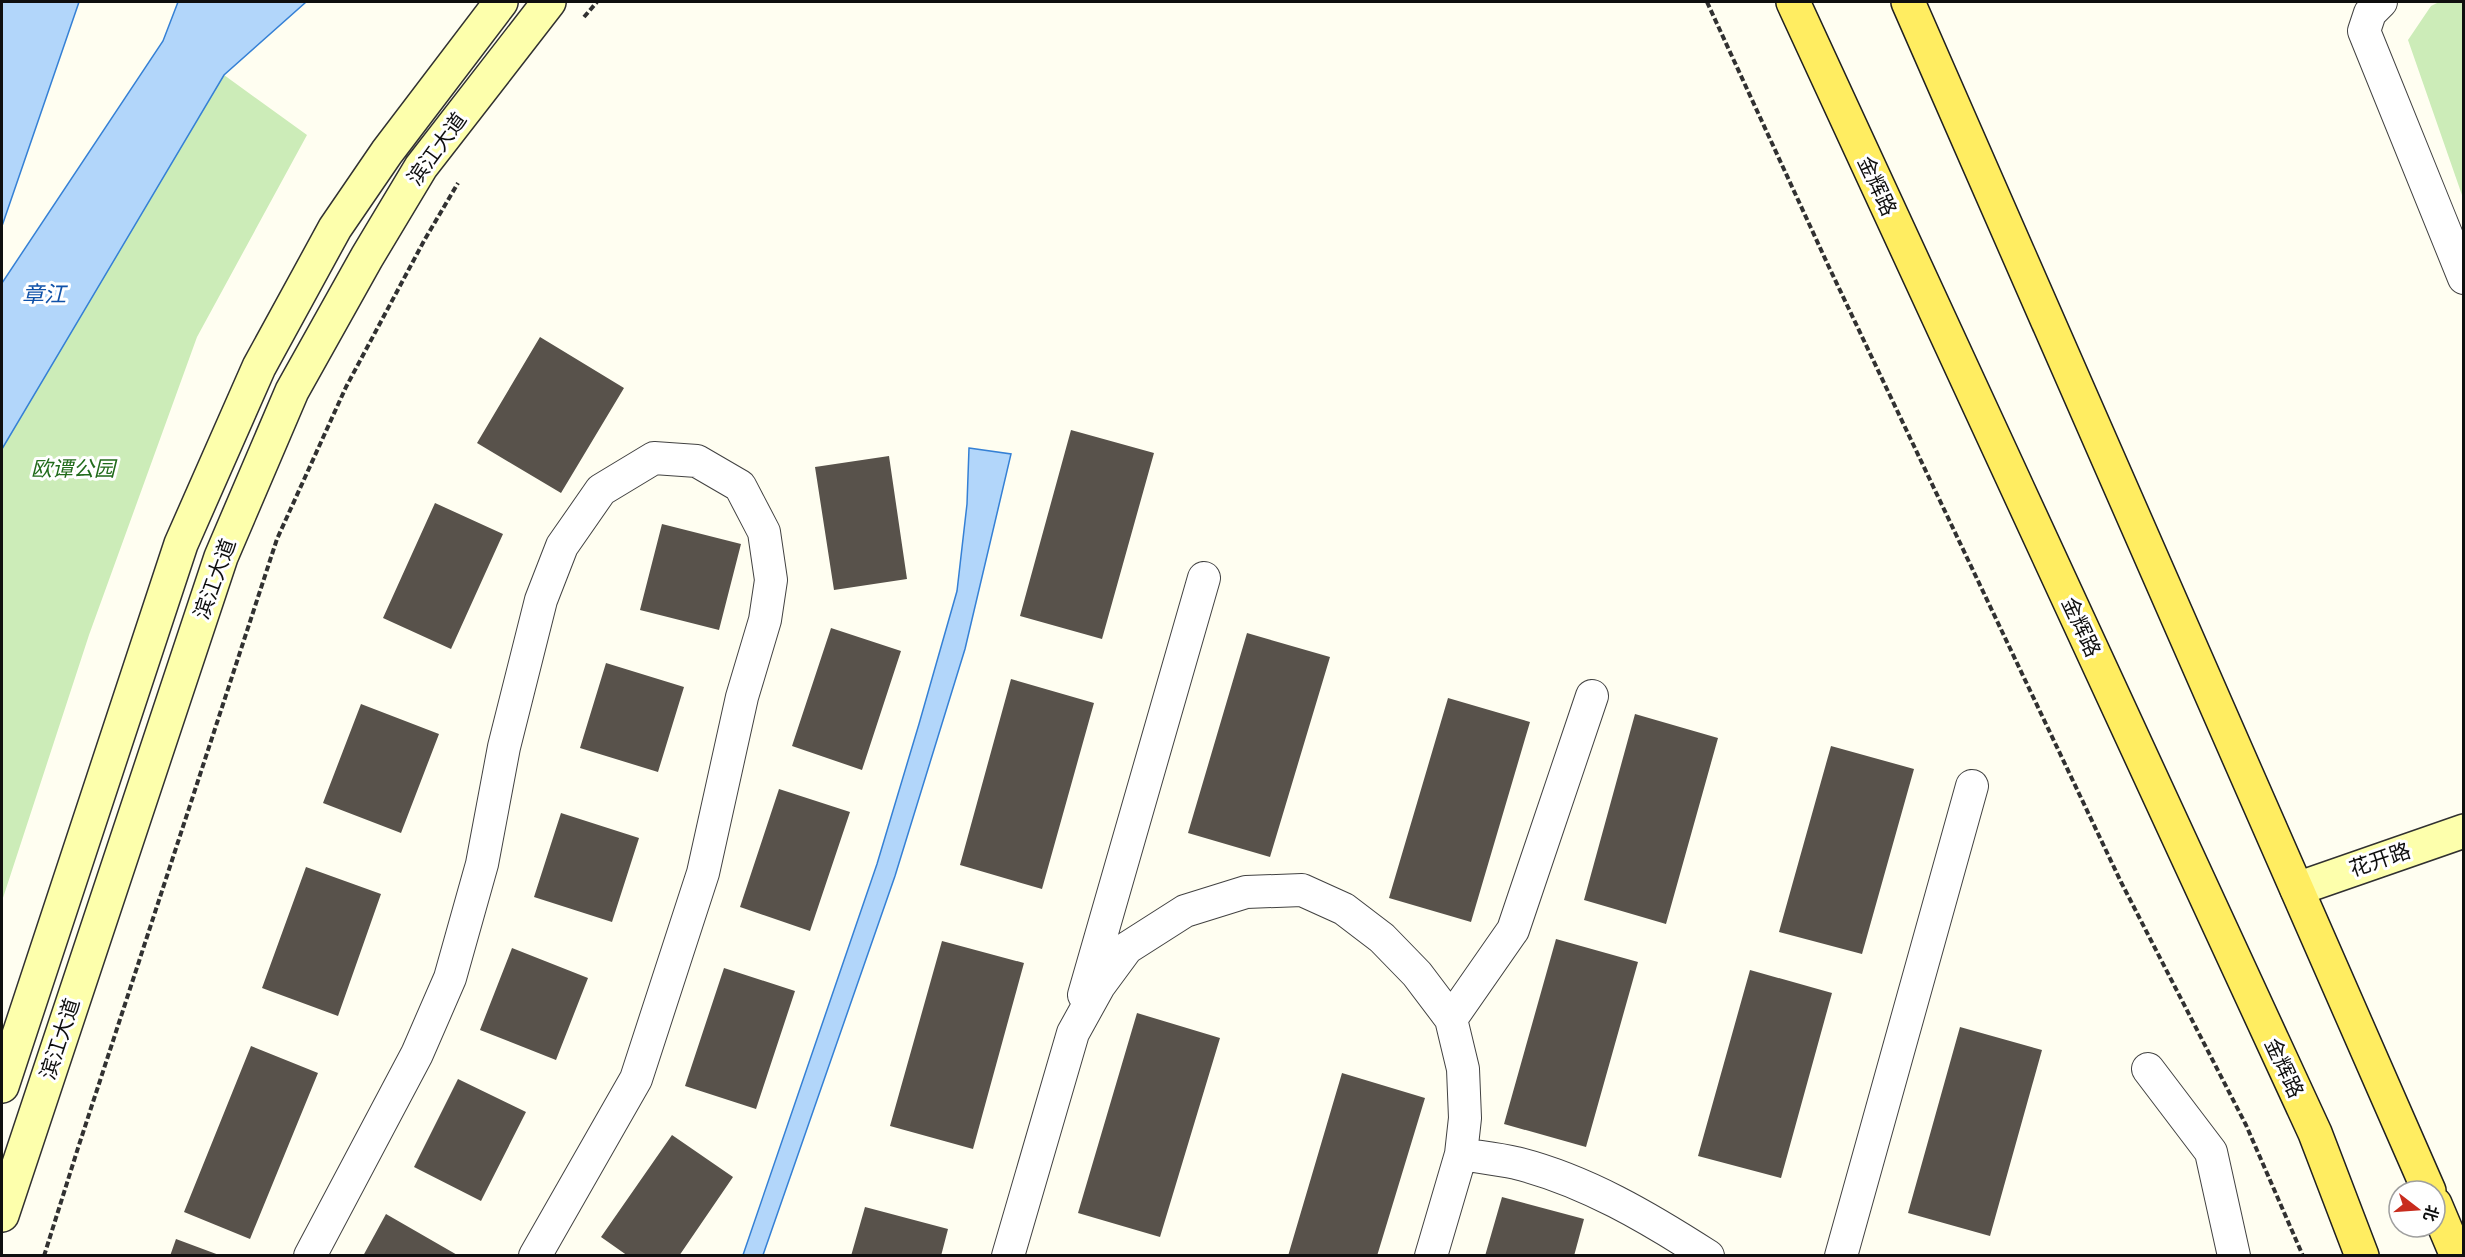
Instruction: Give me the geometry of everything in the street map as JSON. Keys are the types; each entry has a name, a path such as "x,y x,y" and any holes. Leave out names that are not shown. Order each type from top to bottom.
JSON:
{"main road":[{"name":"滨江大道","path":"2,1086 181,544 259,367 335,228 387,152 501,2"},
{"name":"滨江大道","path":"2,1215 221,557 292,391 367,257 421,168 549,2"},
{"name":"金辉路","path":"1793,2 2314,1133 2362,1256"},
{"path":"1908,2 2424,1179"},
{"name":"花开路","path":"2297,888 2463,831"},
{"path":"2447,1232 2457,1256"}],"street":[{"path":"2380,2 2370,13 2364,31 2463,278"},
{"path":"310,1256 417,1054 450,978 482,864 504,747 541,600 562,546 600,490 654,458 697,461 740,486 764,532 771,580 765,620 742,697 704,873 636,1079 535,1256"},
{"path":"1008,1256 1204,578"},
{"path":"1451,1019 1513,930 1592,696"},
{"path":"1841,1256 1972,786"},
{"path":"1073,1033 1099,986 1127,948 1185,911 1246,892 1302,890 1344,909 1382,938 1417,974 1451,1019 1463,1069 1465,1118 1461,1154 1431,1256"},
{"path":"2148,1069 2211,1152 2234,1256"},
{"path":"1461,1154 1516,1163 1582,1185 1670,1231 1708,1256"}],"path":[{"path":"582,20 597,2"},
{"path":"1707,2 1839,287 2121,882 2246,1125 2302,1256"},
{"path":"44,1256 81,1136 277,540 346,387 425,239 460,180"}],"green space":[{"path":"2439,2 2463,2 2463,198 2408,40 2431,6"},
{"name":"欧谭公园","path":"224,75 307,135 197,337 89,635 2,901 2,449"}],"water":[{"name":"章江","path":"2,2 79,2 2,226"},
{"name":"章江","path":"178,2 306,2 224,75 2,449 2,283 163,41"},
{"path":"969,448 1011,454 965,649 895,876 763,1255 743,1255 877,864 957,591 967,504"}],"building":[{"path":"540,337 624,388 561,493 477,443"},
{"path":"1071,430 1154,453 1102,639 1020,616"},
{"path":"889,456 907,579 834,590 815,467"},
{"path":"435,503 503,534 451,649 383,618"},
{"path":"662,524 741,544 719,630 640,610"},
{"path":"831,628 901,651 862,770 792,746"},
{"path":"1247,633 1330,657 1270,857 1188,833"},
{"path":"606,663 684,687 658,772 580,748"},
{"path":"1011,679 1094,703 1042,889 960,865"},
{"path":"1448,698 1530,722 1471,922 1389,898"},
{"path":"361,704 439,734 401,833 323,803"},
{"path":"1635,714 1718,738 1666,924 1584,900"},
{"path":"1831,746 1914,769 1862,954 1779,932"},
{"path":"779,789 850,812 810,931 740,907"},
{"path":"561,813 639,838 612,922 534,897"},
{"path":"306,867 381,894 338,1016 262,988"},
{"path":"1556,939 1638,962 1586,1147 1504,1124"},
{"path":"942,941 1024,963 973,1149 890,1126"},
{"path":"512,948 588,978 556,1060 480,1030"},
{"path":"724,968 795,991 756,1109 685,1086"},
{"path":"1750,970 1832,993 1781,1178 1698,1156"},
{"path":"1137,1013 1220,1038 1160,1237 1078,1213"},
{"path":"1960,1027 2042,1050 1990,1236 1908,1213"},
{"path":"251,1046 318,1073 250,1239 184,1212"},
{"path":"1342,1073 1425,1098 1377,1256 1288,1256"},
{"path":"458,1079 526,1112 481,1201 414,1167"},
{"path":"672,1135 733,1177 679,1256 628,1256 601,1237"},
{"path":"1502,1197 1584,1219 1574,1256 1485,1256"},
{"path":"865,1207 948,1229 941,1256 851,1256"},
{"path":"386,1214 459,1256 363,1256"},
{"path":"176,1239 219,1255 219,1256 170,1256"}]}
